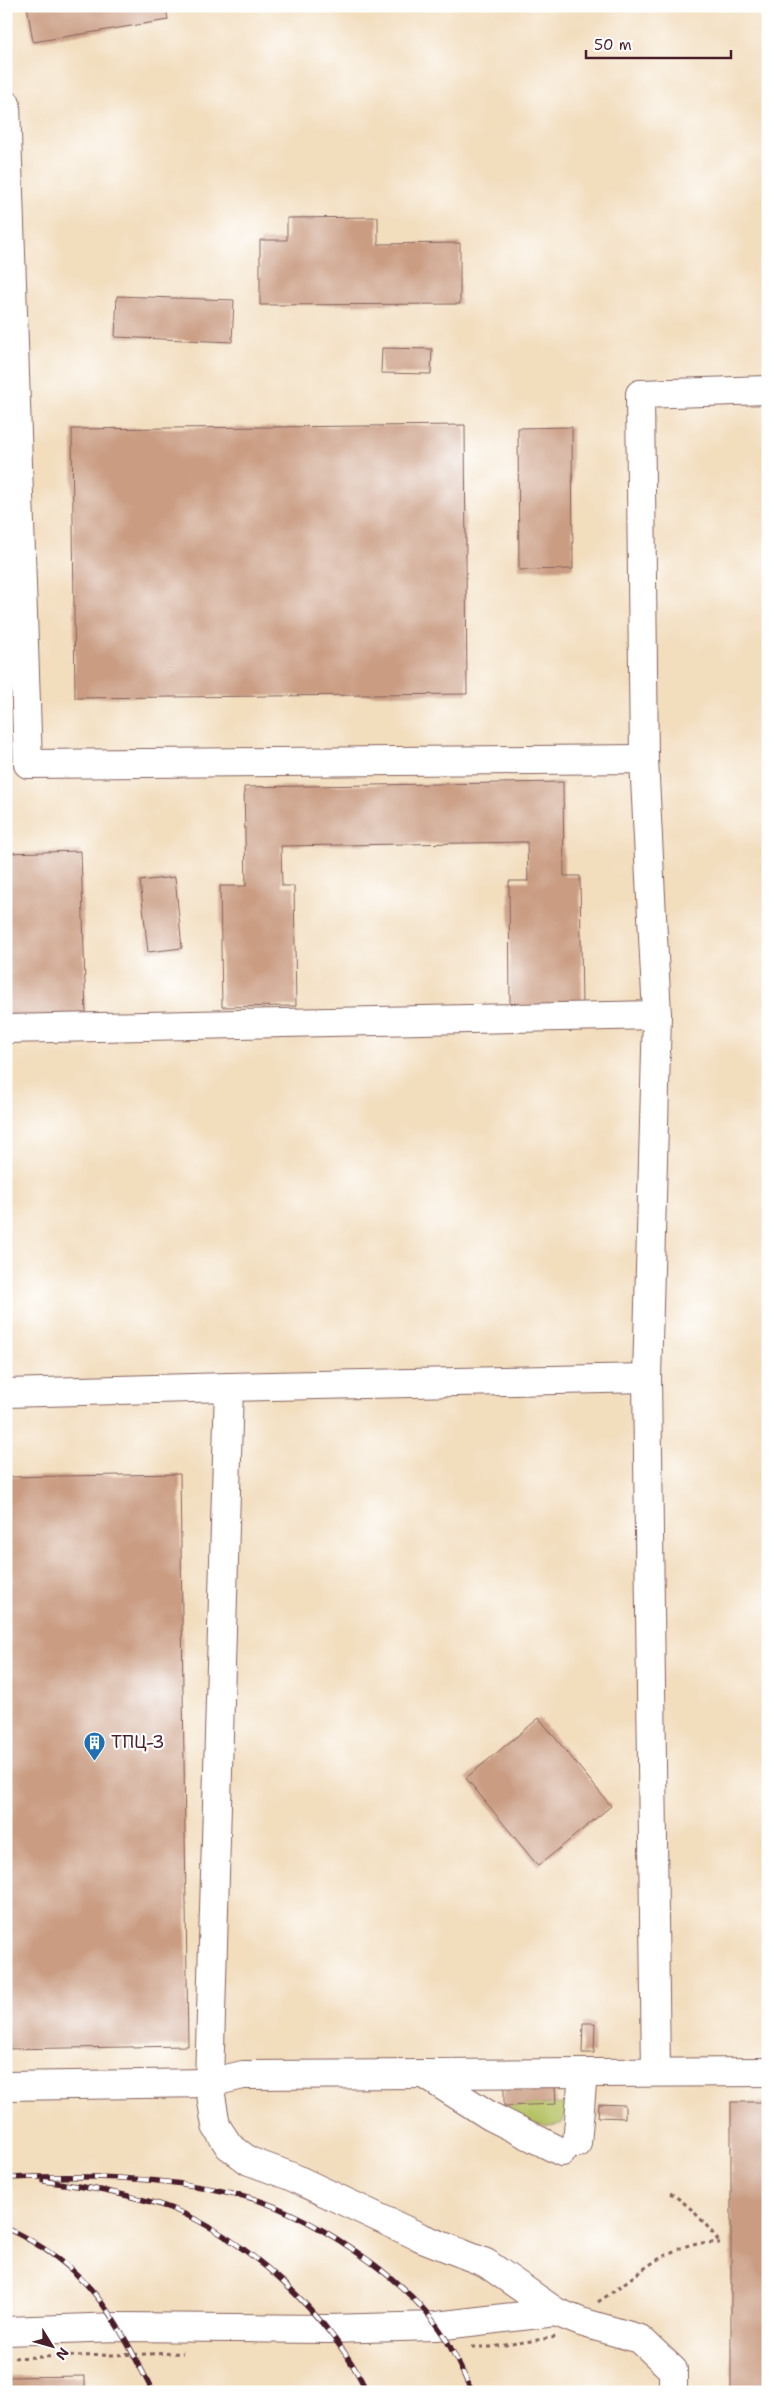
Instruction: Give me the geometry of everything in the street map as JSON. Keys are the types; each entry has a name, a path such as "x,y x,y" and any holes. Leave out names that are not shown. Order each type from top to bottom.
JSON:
{"lane":[{"path":"6,104 28,764 644,759"},
{"path":"656,2072 647,1378 656,1015 644,759 640,394 768,390"},
{"path":"6,1029 656,1015"},
{"path":"6,1393 647,1378"},
{"path":"229,1387 209,2083 216,2126 229,2146 249,2161 290,2176 420,2237 486,2263 556,2312 581,2322 640,2339 673,2370 673,2392"},
{"path":"6,2086 209,2083 243,2075 768,2072"},
{"path":"424,2074 490,2116 570,2147 583,2073"},
{"path":"6,2331 118,2327 328,2329 436,2326 556,2312"}],"path":[{"path":"590,2308 671,2252 695,2244 720,2243 706,2224 680,2199 670,2193"}],"green space":[{"path":"565,2104 567,2111 562,2123 554,2126 528,2122 496,2106"}],"building":[{"path":"27,6 166,6 168,20 33,42"},
{"path":"378,217 378,244 460,243 460,304 260,305 260,240 287,240 287,218"},
{"path":"117,296 234,300 232,342 115,337"},
{"path":"382,348 432,349 431,374 381,373"},
{"path":"465,425 467,694 75,698 72,429"},
{"path":"572,427 573,569 519,570 518,428"},
{"path":"563,782 564,876 580,876 582,1006 510,1008 509,881 528,881 527,842 281,846 282,886 294,886 296,1006 222,1007 220,886 246,886 244,787"},
{"path":"81,851 86,1016 6,1019 6,853"},
{"path":"175,877 182,948 148,952 140,881"},
{"name":"ТПЦ-3","path":"180,1474 188,2046 6,2049 6,1477"},
{"path":"539,1718 611,1806 538,1866 466,1778"},
{"path":"583,2023 595,2023 594,2053 582,2053"},
{"path":"504,2086 555,2086 556,2104 504,2106"},
{"path":"731,2102 768,2102 768,2392 731,2392"},
{"path":"599,2104 625,2105 625,2118 598,2117"},
{"path":"85,2376 85,2392 6,2392 6,2377"}],"railway":[{"path":"6,2178 93,2177 179,2183 236,2194 288,2212 353,2250 379,2268 412,2297 431,2318 447,2341 472,2392"},
{"path":"44,2181 108,2192 155,2203 199,2221 228,2238 257,2259 310,2309 333,2336 352,2364 367,2392"},
{"path":"6,2228 35,2243 58,2259 96,2295 125,2339 153,2392"}],"place":[{"name":"ТПЦ-3","path":"95,1761"}]}
